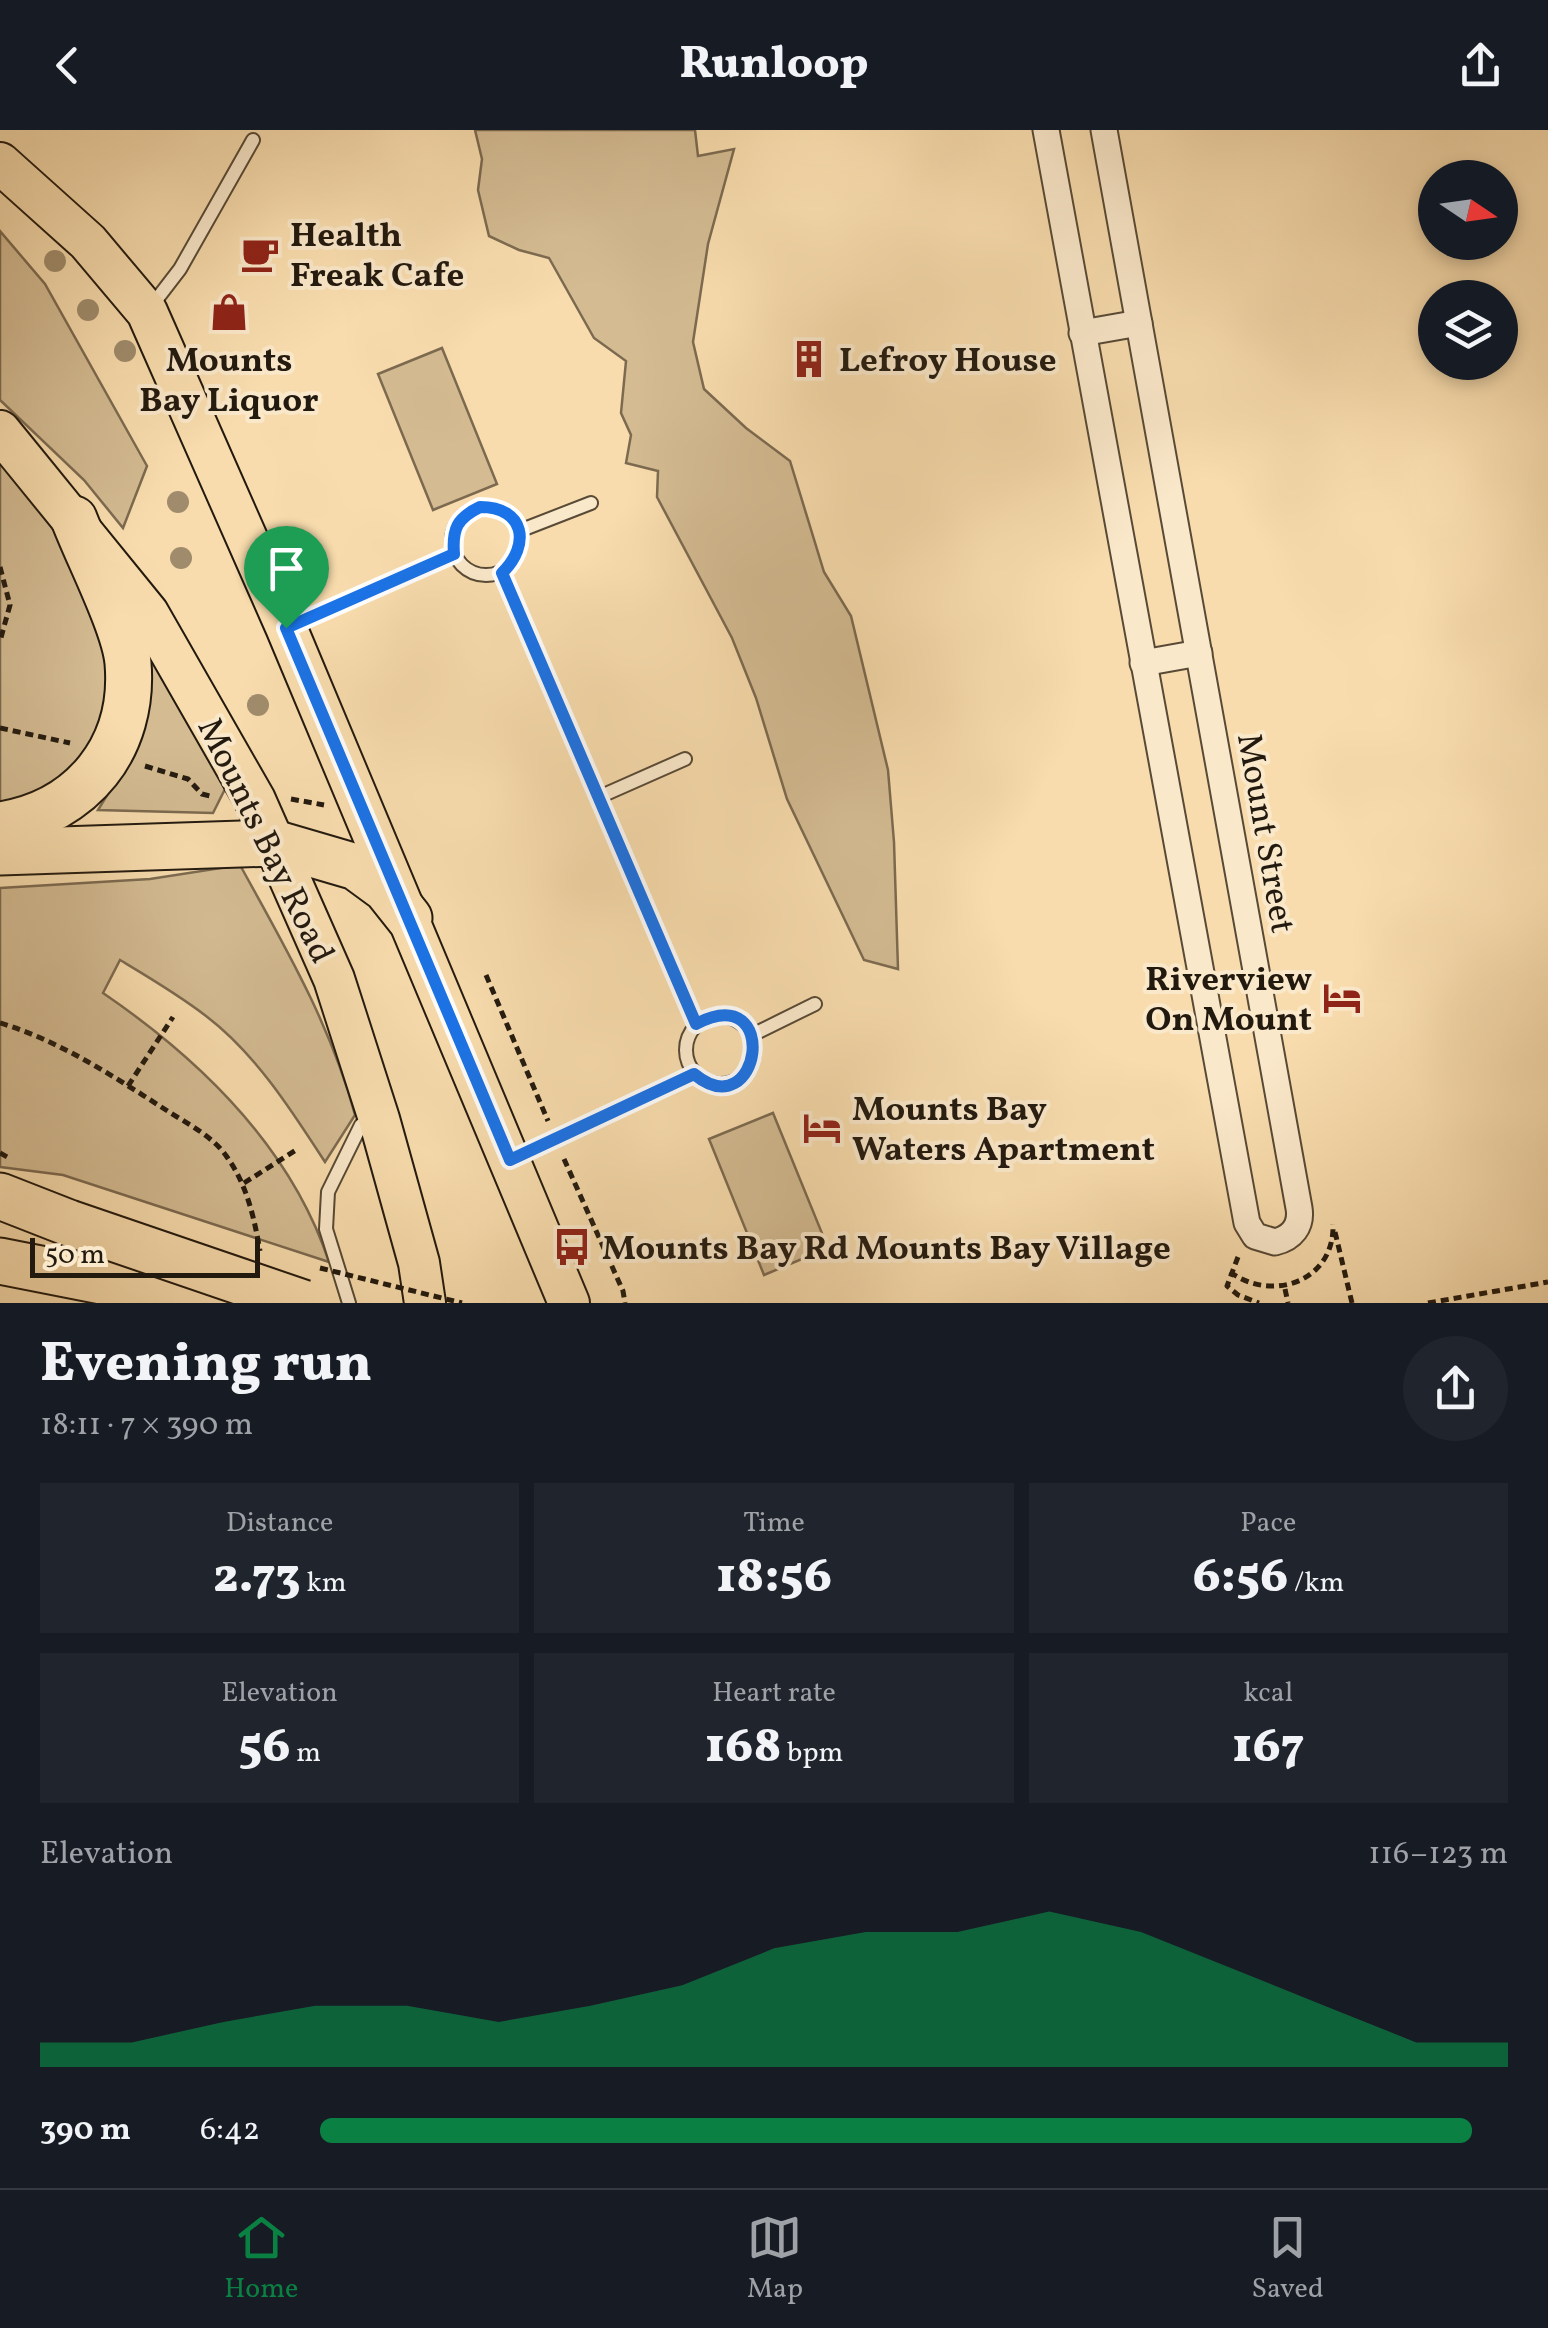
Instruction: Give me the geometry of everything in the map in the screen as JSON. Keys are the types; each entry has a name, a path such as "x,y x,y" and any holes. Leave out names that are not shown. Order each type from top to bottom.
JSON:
{"highway":[{"path":"0,825 55,810 83,787 110,755 125,718 128,661 74,519"},
{"path":"0,852 274,843 356,868 386,889 409,918"},
{"path":"0,1196 303,1303"},
{"path":"0,1261 213,1303"}],"main road":[{"path":"0,163 88,242 147,312 286,628 569,1303"},
{"name":"Mounts Bay Road","path":"0,430 148,613 218,733 274,843 334,979 380,1119 419,1263 425,1303"}],"street":[{"path":"1046,130 1246,1224 1255,1236 1266,1241"},
{"name":"Mount Street","path":"1104,130 1300,1215 1293,1232 1284,1240 1266,1241"},
{"path":"1082,332 1139,323"},
{"path":"1143,663 1198,653"}],"lane":[{"path":"147,312 180,269 252,140"},
{"path":"519,531 591,503"},
{"path":"480,507 494,507 511,516 519,531 517,558 502,573 483,576 465,569 454,554 452,532 463,515 480,507"},
{"path":"286,628 454,554"},
{"path":"502,573 696,1024"},
{"path":"599,797 685,759"},
{"path":"752,1035 815,1004"},
{"path":"713,1015 727,1016 745,1025 755,1051 751,1067 736,1081 716,1085 694,1074 687,1062 686,1041 696,1024 713,1015"},
{"path":"510,1160 694,1074"},
{"path":"349,1303 326,1229 328,1192 361,1125 380,1119"}],"path":[{"path":"0,566 10,605 0,641"},
{"path":"0,728 78,746"},
{"path":"143,766 188,779 202,794 215,798"},
{"path":"278,797 325,805"},
{"path":"128,1086 174,1017"},
{"path":"0,1024 29,1032 128,1086 201,1132 225,1153 243,1184 263,1267"},
{"path":"243,1184 296,1150"},
{"path":"1230,1272 1252,1284 1286,1289 1310,1278 1325,1258 1334,1234 1333,1224 1352,1303"},
{"path":"1259,1303 1228,1288 1230,1272 1240,1252 1266,1241"},
{"path":"1428,1303 1546,1282"},
{"path":"1286,1289 1288,1303"}],"shaded area":[{"path":"475,130 695,130 698,156 734,149 708,244 693,342 704,389 790,461 824,572 851,616 888,770 898,969 864,960 787,799 756,698 732,638 657,497 658,471 626,463 631,435 621,413 626,361 594,338 549,258 489,236 478,190 482,159"},
{"path":"0,231 45,284 147,466 123,528 84,480 0,400"},
{"path":"442,348 497,484 433,510 378,374"},
{"path":"0,456 75,555 101,626 112,684 103,723 79,763 52,788 0,807"},
{"path":"132,628 189,713 225,789 213,813 98,810 128,761"},
{"path":"240,865 320,1017 355,1115 325,1162 257,1065 206,1016 120,960 103,993 174,1047 239,1110 291,1181 329,1262 63,1175 0,1167 0,888 150,879"},
{"path":"773,1113 828,1248 764,1275 709,1139"}],"place":[{"name":"Health Freak Cafe","path":"260,254"},
{"name":"Mounts Bay Liquor","path":"229,312"},
{"name":"Lefroy House","path":"809,359"},
{"name":"Riverview On Mount","path":"1342,998"},
{"name":"Mounts Bay Waters Apartment","path":"822,1128"},
{"name":"Mounts Bay Rd Mounts Bay Village","path":"572,1247"}],"route":[{"path":"480,507 494,507 511,516 518,526 521,543 517,558 502,573 696,1024 713,1015 727,1016 745,1025 755,1051 751,1067 736,1081 716,1085 694,1074 510,1160 286,628 454,554 452,532 463,515 480,507"}]}
